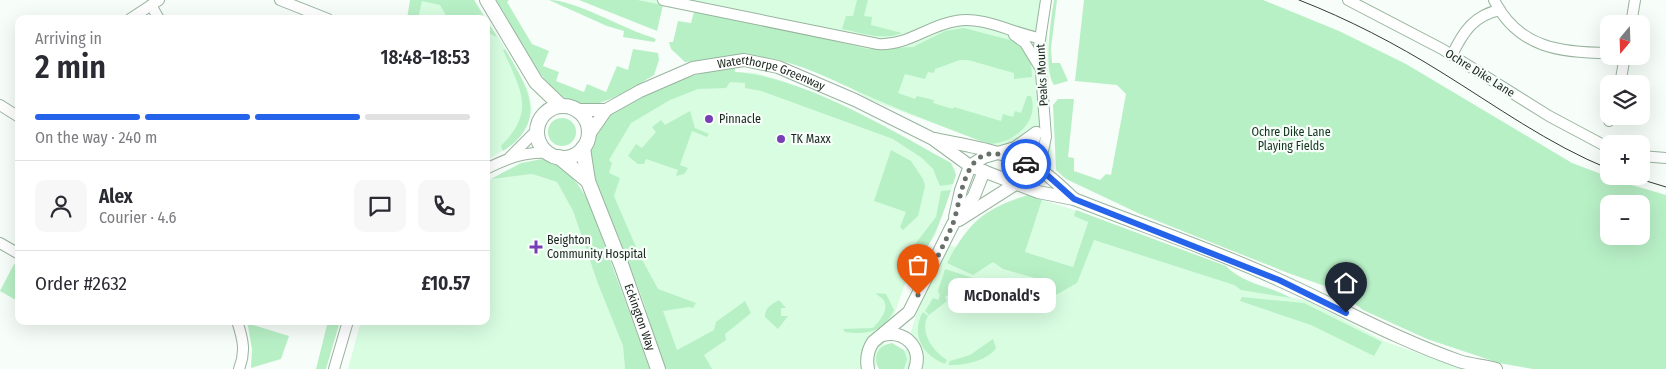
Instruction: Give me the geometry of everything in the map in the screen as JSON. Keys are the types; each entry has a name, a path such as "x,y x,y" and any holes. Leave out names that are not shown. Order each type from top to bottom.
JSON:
{"main road":[{"path":"487,0 536,82 561,106"},
{"path":"536,82 540,143 554,155 569,156 586,142 586,121 577,110 561,106 553,108 539,124"},
{"name":"Eckington Way","path":"586,142 588,181 629,286 658,369"},
{"name":"Eckington Way","path":"554,155 588,181"}],"street":[{"path":"280,0 318,15"},
{"path":"663,0 878,44 898,43 955,21 978,21 1039,38"},
{"name":"Peaks Mount","path":"1032,169 1046,137 1039,38 1046,0"},
{"name":"Ochre Dike Lane","path":"1348,0 1452,55 1556,120 1600,143"},
{"path":"1494,0 1515,28 1550,49 1567,52 1600,53"},
{"path":"1632,15 1635,0"},
{"path":"136,15 155,2 158,15"},
{"path":"1452,55 1460,38 1473,21 1491,11 1500,10"},
{"path":"1007,30 1025,43 1041,71"},
{"name":"Waterthorpe Greenway","path":"586,142 606,110 640,91 680,73 717,63 744,60 778,67 802,76 933,139 978,165 1015,183 1038,192 1074,199 1279,280 1380,330 1472,367 1481,365 1496,369"},
{"path":"0,105 15,114"},
{"name":"Waterthorpe Greenway","path":"577,110 606,110"},
{"name":"Peaks Mount","path":"1032,169 1036,133 1044,120"},
{"path":"510,158 539,124"},
{"path":"868,369 866,362 869,348 909,312 953,224 974,196 978,165 995,154 1015,148 1036,133"},
{"name":"Waterthorpe Greenway","path":"933,139 995,154 1032,169 1074,199"},
{"path":"950,142 978,165"},
{"path":"490,167 526,153 554,155"},
{"path":"1650,157 1666,158"},
{"path":"953,224 1015,183 1032,169 1058,196"},
{"path":"0,242 15,251"},
{"path":"909,312 911,342 917,355 915,369"},
{"path":"238,325 244,346 244,355 239,369"},
{"path":"334,369 347,325"},
{"path":"883,335 898,334 911,342"}],"shaded area":[{"path":"411,0 474,0 484,15 408,15"},
{"path":"638,0 1046,0 1052,166 870,100 789,49 694,12"},
{"path":"490,25 528,90 532,109 527,125 516,142 490,158"},
{"path":"735,68 735,72 756,73 782,81 857,113 951,163 955,169 956,175 935,236 911,267 875,369 664,369 591,142 606,118"},
{"name":"Beighton Community Hospital","path":"532,174 557,182 573,211 598,284 623,346 625,369 348,369 360,325 490,325 491,179"},
{"path":"1042,200 1090,215 1073,267 1025,252"},
{"path":"1087,237 1234,285 1308,301 1384,341 1461,369 900,369 922,294 949,245 1072,281"}],"green space":[{"path":"410,0 474,0 483,15 446,15 440,5 422,1 419,15 408,15"},
{"path":"496,0 509,0 507,2 532,44 549,51 543,66 559,72 556,81 584,92 587,84 606,92 617,66 628,70 633,49 658,53 659,60 654,75 622,93 596,104 588,105 573,102 559,94 546,81 523,47"},
{"path":"549,0 560,1 586,10 656,40 654,42 623,37 624,31 607,26"},
{"path":"579,0 638,0 663,5 657,31"},
{"path":"857,0 868,0 864,16 872,17 871,25 902,33 880,36 842,29 846,16 853,16"},
{"path":"1054,0 1057,0 1051,48 1052,63 1060,63 1068,81 1054,85 1048,57"},
{"name":"Ochre Dike Lane Playing Fields","path":"1084,0 1263,0 1339,31 1406,64 1572,163 1600,174 1600,185 1632,185 1666,195 1666,369 1533,369 1499,363 1427,339 1363,310 1336,290 1288,273 1140,214 1066,179 1056,170 1053,105 1058,99 1074,99 1068,157 1074,158 1074,171 1100,180 1106,174 1111,175 1126,94 1117,85 1075,81"},
{"path":"694,12 778,28 868,49 913,47 945,31 964,28 1014,41 1025,51 1031,63 1032,77 1014,79 1014,73 968,60 960,60 935,69 934,73 928,72 925,79 905,74 898,93 915,99 917,96 934,100 933,103 953,109 954,107 1001,121 1003,114 1013,117 1015,111 1021,113 1027,96 1031,96 1033,106 1031,115 1028,123 1015,136 997,143 988,144 889,105 817,73 788,63 748,56 685,62 671,49 669,42 673,42 678,21 691,23"},
{"path":"490,26 497,37 490,34"},
{"path":"505,49 521,76 530,103 530,115 526,128 517,140 503,151 501,146 519,122 522,111 520,89 503,50"},
{"path":"735,68 735,72 789,83 846,107 902,135 951,163 956,175 953,184 940,186 933,169 922,158 893,139 761,91 745,88 745,83 730,82 726,88 698,89 670,100 631,123 609,160 612,163 609,173 620,178 614,196 639,254 658,289 696,303 693,308 663,311 677,350 714,330 716,322 745,301 751,313 725,334 726,340 704,355 712,369 664,369 643,300 593,173 589,151 591,142 612,112 678,80 710,71"},
{"path":"690,111 695,128 709,134 707,137 692,131 680,165 688,168 684,174 676,176 678,170 646,159 644,164 638,164 628,156 636,144 642,148 656,132 652,127 661,120 665,125"},
{"path":"562,118 572,122 576,132 572,142 562,146 552,142 548,132 552,122"},
{"path":"891,150 911,161 923,179 925,186 918,216 903,230 900,227 906,212 874,201"},
{"path":"542,159 558,166 570,175 589,202 650,369 625,369 623,346 598,284 573,211 557,182 532,174 491,179 521,163"},
{"path":"951,190 928,246 913,265 904,270 903,263 906,256 936,217 941,191"},
{"path":"1028,195 1042,200 1025,252 1073,267 1088,222 1074,216 1076,210 1226,266 1249,281 1291,298 1241,290 1234,285 1094,240 1077,283 1054,296 1042,280 1003,269 993,262 973,275 947,263 962,237 979,219 1000,205"},
{"path":"14,264 15,299 0,291"},
{"path":"945,269 973,278 945,297 947,301 929,315 925,311 933,298 938,300 940,295 938,291"},
{"path":"876,293 886,294 894,310 890,317 880,327 868,332 845,332 843,329 873,328 879,322 884,314 885,306 882,298"},
{"path":"1242,297 1304,303 1382,342 1374,356 1311,325 1240,301"},
{"path":"779,300 786,308 781,308 781,316 788,316 778,329 765,317 765,314 771,305"},
{"path":"923,312 928,316 925,328 926,334 932,347 947,360 945,364 930,356 918,336 919,320"},
{"path":"248,325 289,336 281,359 251,368 252,349"},
{"path":"327,325 339,325 326,369 316,369"},
{"path":"993,339 996,348 987,356 961,365 948,365 950,361 970,355"},
{"path":"892,343 904,350 907,359 904,369 879,369 876,360 878,352 883,346"}],"tram line":[{"path":"1299,0 1336,15 1389,42 1544,136 1600,165"},
{"path":"1650,182 1666,187"}],"way so far":[{"path":"918,295 953,224 961,190 970,166 979,159 995,154 1026,164"}],"place":[{"name":"Pinnacle","path":"709,119"},
{"name":"TK Maxx","path":"781,139"},
{"name":"Beighton Community Hospital","path":"536,247"},
{"name":"McDonald's","path":"918,295"}],"route":[{"path":"1026,164 1046,174 1074,199 1279,280 1346,313"}]}
